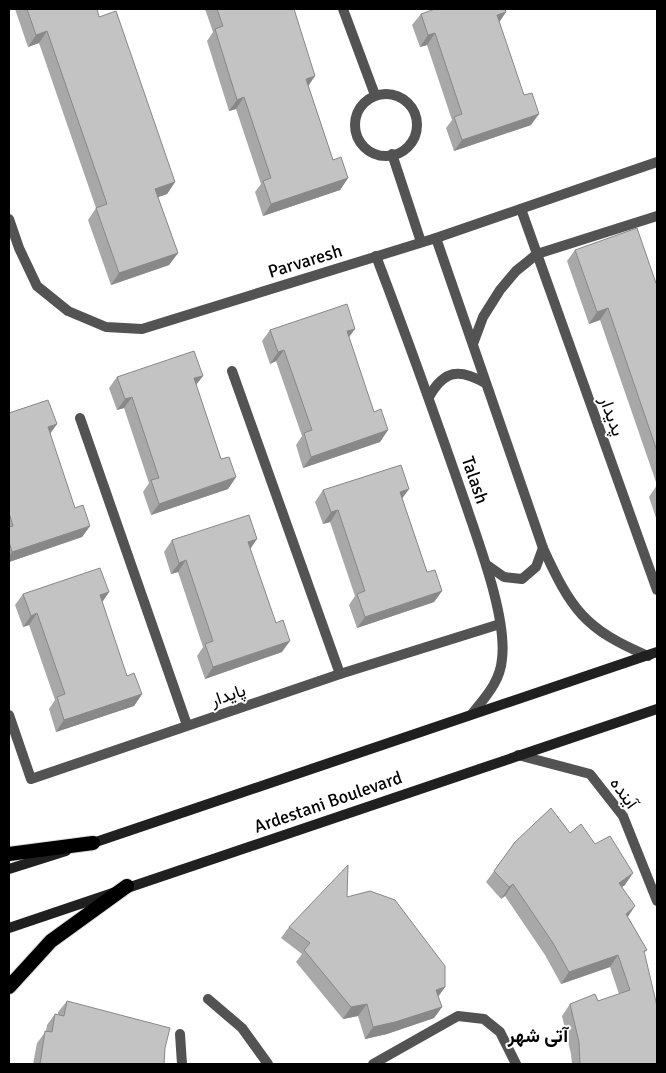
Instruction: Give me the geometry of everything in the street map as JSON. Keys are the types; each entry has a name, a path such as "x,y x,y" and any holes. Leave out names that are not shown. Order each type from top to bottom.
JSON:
{"highway":[{"path":"9,854 93,843"},
{"path":"9,987 51,941 128,886"}],"main road":[{"path":"9,869 93,843 652,654"},
{"name":"Ardestani Boulevard","path":"9,928 128,886 657,709"}],"street":[{"path":"343,9 375,95"},
{"path":"394,94 410,105 415,114 417,123 412,142 405,149 392,154 377,155 368,150 356,135 356,116 360,107 375,95 394,94"},
{"path":"392,154 421,242"},
{"name":"Parvaresh","path":"9,219 19,248 37,286 68,311 106,327 142,329 436,238 657,162"},
{"name":"پدیدار","path":"521,209 657,590"},
{"path":"473,344 483,316 500,290 516,271 537,254 657,216"},
{"path":"436,238 543,548 566,596 588,623 614,642 652,654"},
{"name":"Talash","path":"376,256 430,397 487,566 500,624 502,658 495,685 472,714"},
{"path":"232,371 340,674"},
{"path":"430,397 438,381 452,373 470,374 485,383"},
{"path":"80,418 187,726"},
{"path":"487,566 504,578 522,579 536,567 543,548"},
{"name":"پایدار","path":"9,715 31,778 340,674 500,624"},
{"name":"آینده","path":"518,755 590,774 623,816 657,901"},
{"path":"208,999 242,1028 268,1064"},
{"path":"373,1064 458,1016 484,1020 500,1032 516,1064"},
{"path":"180,1034 182,1064"}],"building":[{"path":"27,9 97,9 99,17 116,11 175,182 155,189 178,253 119,273 96,208 107,204 47,31 36,35"},
{"path":"217,9 294,9 315,76 306,79 333,160 341,157 348,178 271,204 263,181 271,178 244,97 237,100 215,29 223,26"},
{"path":"435,9 505,9 506,12 497,15 524,95 532,93 539,114 462,140 454,117 462,114 435,33 428,35 421,14"},
{"path":"637,228 657,286 657,451 608,308 597,312 575,250"},
{"path":"347,304 355,329 347,331 374,412 381,409 388,430 311,457 304,433 312,430 284,350 278,352 270,330"},
{"path":"194,351 203,376 194,378 221,459 229,457 236,477 159,504 151,480 159,478 132,397 125,399 117,377"},
{"path":"48,400 57,424 48,427 75,508 83,505 90,526 12,552 9,541 9,527 13,526 9,513 9,413"},
{"path":"401,465 409,489 400,492 427,572 435,570 442,591 365,617 357,594 365,591 338,510 331,512 323,490"},
{"path":"249,515 257,539 248,542 276,623 283,620 290,641 213,667 205,644 213,641 186,560 179,563 172,540"},
{"path":"100,568 109,592 100,595 127,676 134,673 142,694 64,720 57,697 65,694 37,613 31,616 23,594"},
{"path":"551,808 570,833 581,824 595,844 610,836 633,873 619,883 635,906 626,914 647,950 644,951 657,1006 657,1064 580,1064 579,1042 570,1004 595,994 598,1001 630,990 618,955 569,972 553,943 513,884 509,887 494,871 515,842"},
{"path":"348,865 347,897 370,891 395,900 445,966 445,987 436,990 442,1007 373,1027 367,1004 351,1007 304,950 310,943 289,927"},
{"path":"67,1001 170,1028 165,1048 164,1064 40,1064 45,1031 52,1032 55,1014 64,1016"}],"district":[{"name":"آتی شهر","path":"538,1036"}]}
